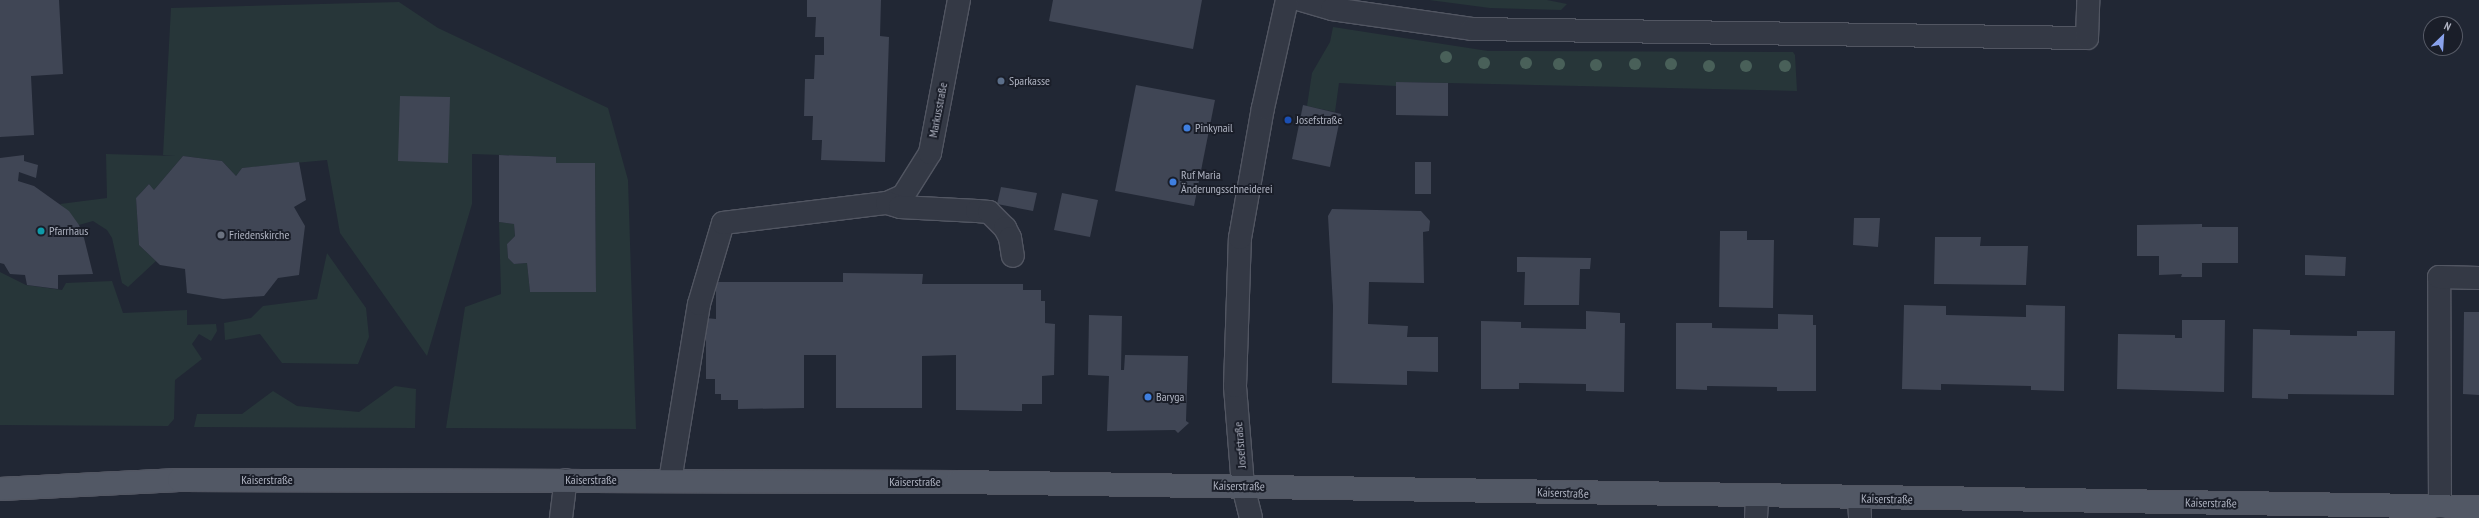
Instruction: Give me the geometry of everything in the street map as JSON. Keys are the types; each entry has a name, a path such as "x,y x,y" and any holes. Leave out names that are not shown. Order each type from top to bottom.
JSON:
{"main road":[{"name":"Kaiserstraße","path":"0,489 179,480 670,480 1243,486 1757,507 2479,508"}],"street":[{"name":"Markusstraße","path":"887,203 904,196 930,153 959,0"},
{"name":"Josefstraße","path":"1251,518 1243,486 1235,386 1240,238 1263,108 1287,0"},
{"path":"1301,0 1332,9 1472,29 2087,38 2088,0"},
{"path":"670,480 699,304 722,223 887,203 900,208 989,212 1005,228 1010,238 1012,256"},
{"path":"2440,507 2438,277 2479,278"},
{"path":"561,518 566,480"}],"shaded area":[{"path":"1429,0 1547,0 1567,4 1561,10 1490,8"},
{"path":"399,2 438,28 608,108 628,180 636,429 446,428 465,307 501,294 499,222 514,224 515,236 507,244 508,258 514,264 527,263 530,292 596,292 595,163 556,163 555,157 472,154 472,204 427,356 340,233 327,160 242,168 236,176 222,161 183,156 154,190 149,184 136,198 139,245 156,261 128,287 122,283 112,238 107,230 93,221 79,225 60,204 107,198 106,154 175,156 163,155 171,8"},
{"path":"1333,27 1488,51 1793,52 1795,55 1797,91 1396,82 1396,86 1339,83 1335,112 1307,106 1312,73 1330,42"},
{"path":"327,253 366,308 369,337 358,364 282,363 260,334 225,340 224,323 251,318 263,306 317,299"},
{"path":"0,272 26,285 62,290 66,283 112,281 123,313 187,310 187,325 216,324 217,331 211,341 199,334 192,344 202,359 175,380 174,419 168,426 0,425"},
{"path":"395,386 416,389 415,428 194,427 197,414 242,414 273,391 297,406 359,412"}],"building":[{"path":"0,0 59,0 63,74 31,76 34,135 0,137"},
{"path":"807,0 881,0 880,36 889,37 885,162 821,160 822,140 812,140 813,116 804,116 805,79 814,79 815,55 824,55 824,37 815,37 816,17 807,17"},
{"path":"1053,0 1202,0 1193,49 1049,21"},
{"path":"1396,82 1448,83 1448,116 1396,115"},
{"path":"1136,85 1215,100 1194,206 1115,191"},
{"path":"400,96 450,97 448,163 398,161"},
{"path":"1303,105 1341,114 1330,167 1292,159"},
{"name":"Pfarrhaus","path":"24,155 24,161 38,165 36,178 19,172 18,181 34,186 69,211 79,225 84,238 93,274 58,275 58,289 27,285 25,275 10,274 4,264 0,263 0,158"},
{"path":"499,155 556,157 556,163 595,163 596,292 530,292 527,263 514,264 508,258 507,244 515,236 514,224 499,222"},
{"name":"Friedenskirche","path":"183,156 222,161 236,176 242,168 299,162 306,200 294,207 305,226 299,275 278,278 264,296 223,299 187,293 185,269 160,265 139,245 136,198 149,184 154,190"},
{"path":"1415,162 1431,162 1431,194 1415,194"},
{"path":"1001,187 1037,193 1033,211 997,204"},
{"path":"1062,193 1098,200 1090,237 1054,230"},
{"path":"1332,209 1421,211 1430,221 1429,231 1423,232 1424,283 1369,282 1368,324 1408,326 1407,337 1438,337 1438,372 1407,371 1407,385 1332,383 1333,306 1328,216"},
{"path":"1854,218 1880,218 1878,247 1853,245"},
{"path":"2202,224 2202,227 2238,227 2238,263 2202,263 2202,277 2181,277 2182,274 2159,275 2159,256 2137,256 2137,225"},
{"path":"1720,231 1747,231 1747,240 1774,240 1773,308 1719,307"},
{"path":"1935,237 1981,237 1980,246 2028,246 2026,285 1934,284"},
{"path":"2305,255 2346,257 2345,276 2305,275"},
{"path":"1517,257 1591,258 1590,269 1580,269 1579,305 1524,305 1525,272 1517,272"},
{"path":"843,273 923,274 922,284 1023,284 1023,290 1041,290 1041,301 1045,301 1045,323 1055,324 1054,375 1042,376 1042,404 1022,404 1022,411 956,410 956,355 922,356 922,408 836,408 836,355 804,355 804,408 738,409 738,400 721,400 721,394 715,394 715,379 706,379 706,318 716,319 716,282 843,282"},
{"path":"1904,305 1946,306 1946,315 2026,317 2026,305 2065,306 2064,391 2031,390 2031,386 1941,384 1941,390 1902,389"},
{"path":"1586,311 1620,313 1620,323 1625,323 1624,392 1586,391 1586,384 1519,383 1519,389 1481,389 1481,321 1521,322 1521,328 1586,329"},
{"path":"2464,312 2479,312 2479,395 2463,394"},
{"path":"1778,314 1813,315 1813,325 1816,325 1816,391 1777,391 1777,387 1707,386 1707,390 1676,389 1676,323 1712,323 1712,328 1778,329"},
{"name":"Baryga","path":"1089,315 1122,316 1121,370 1124,370 1125,355 1188,356 1186,421 1189,423 1178,433 1175,430 1107,431 1109,376 1088,375"},
{"path":"2182,320 2225,320 2224,392 2117,389 2118,334 2175,335 2175,338 2182,338"},
{"path":"2253,329 2290,330 2290,335 2357,336 2357,331 2395,331 2394,395 2288,394 2288,399 2252,398"}],"place":[{"name":"Sparkasse","path":"1001,81"},
{"name":"Josefstraße","path":"1288,120"},
{"name":"Pinkynail","path":"1187,128"},
{"name":"Ruf Maria Änderungsschneiderei","path":"1173,182"},
{"name":"Pfarrhaus","path":"41,231"},
{"name":"Friedenskirche","path":"221,235"},
{"name":"Baryga","path":"1148,397"}]}
